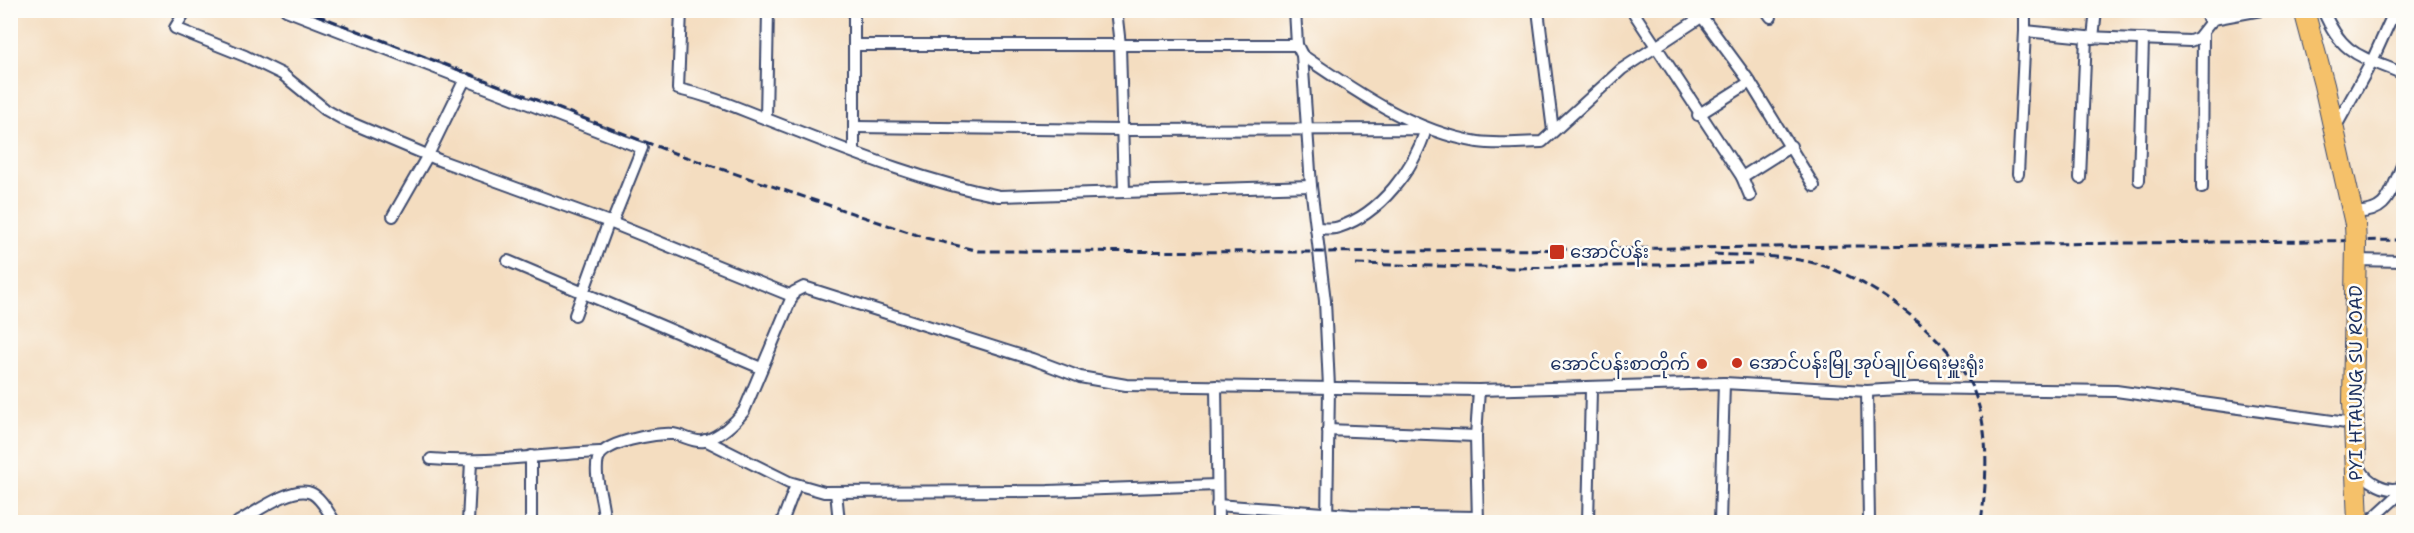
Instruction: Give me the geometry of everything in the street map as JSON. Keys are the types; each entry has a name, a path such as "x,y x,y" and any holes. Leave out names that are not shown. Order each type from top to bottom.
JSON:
{"highway":[{"path":"2304,10 2334,129 2353,218"},
{"name":"PYI HTAUNG SU ROAD","path":"2353,218 2355,252 2354,424 2358,522"}],"street":[{"path":"186,10 175,28 245,56 282,74 326,110 345,120 428,155 610,222 792,296"},
{"path":"286,10 642,148 610,222 575,315"},
{"path":"681,10 678,89 713,97 854,152 962,189 999,196 1311,186"},
{"path":"766,119 768,10"},
{"path":"854,10 854,152"},
{"path":"1116,10 1120,45 1124,192"},
{"path":"1296,10 1305,129 1325,301 1329,387 1327,518"},
{"path":"1538,10 1553,131"},
{"path":"1632,10 1698,115 1742,177 1750,196"},
{"path":"855,127 1122,130 1426,129 1479,142 1542,142 1622,69 1700,14 1712,10"},
{"path":"2018,174 2025,10"},
{"path":"2080,178 2090,38 2096,10"},
{"path":"2204,10 2211,22"},
{"path":"2025,31 2090,38 2190,41 2203,33 2211,22 2261,10"},
{"path":"2323,10 2337,39 2344,47 2403,74"},
{"path":"2334,129 2372,61 2395,10"},
{"path":"1700,14 1750,82 1814,186"},
{"path":"2202,188 2203,33"},
{"path":"2139,180 2143,39"},
{"path":"854,45 1120,45 1300,50 1349,87 1426,129"},
{"path":"393,216 428,155 465,79"},
{"path":"1698,115 1750,82"},
{"path":"1316,228 1337,228 1361,216 1381,200 1411,163 1426,129"},
{"path":"1742,177 1791,146"},
{"path":"2353,218 2383,205 2403,161"},
{"path":"2355,252 2403,261"},
{"path":"507,261 761,368"},
{"path":"431,459 471,461 600,452 607,447 657,435 675,434 692,441 705,440 735,423 744,411 792,296 794,292 804,287 1032,359 1080,377 1126,385 1479,390 1591,389 1724,383 1867,391 1914,388 2116,391 2354,424"},
{"path":"1720,522 1724,383"},
{"path":"1216,386 1218,522"},
{"path":"1588,522 1591,389"},
{"path":"1217,505 1327,518 1478,520 1476,436 1479,390"},
{"path":"1867,391 1869,522"},
{"path":"1328,430 1476,436"},
{"path":"705,440 796,485 836,492 1036,491 1217,485"},
{"path":"600,452 597,462 604,522"},
{"path":"2355,452 2363,476 2379,486 2403,488"},
{"path":"531,456 531,522"},
{"path":"468,522 471,461"},
{"path":"782,522 796,485"},
{"path":"2369,522 2403,488"},
{"path":"238,522 285,495 299,491 311,493 318,498 335,522"},
{"path":"836,492 839,522"}],"railway":[{"path":"304,10 674,153 926,238 979,251 1318,252 2404,240"},
{"path":"1714,254 1789,258 1836,270 1883,295 1928,331 1963,371 1979,407 1986,456 1981,522"},
{"path":"1356,264 1513,268 1752,263"}],"place":[{"name":"အောင်ပန်း","path":"1557,252"},
{"name":"အောင်ပန်းမြို့အုပ်ချုပ်ရေးမှူးရုံး","path":"1737,363"},
{"name":"အောင်ပန်းစာတိုက်","path":"1702,364"}]}
